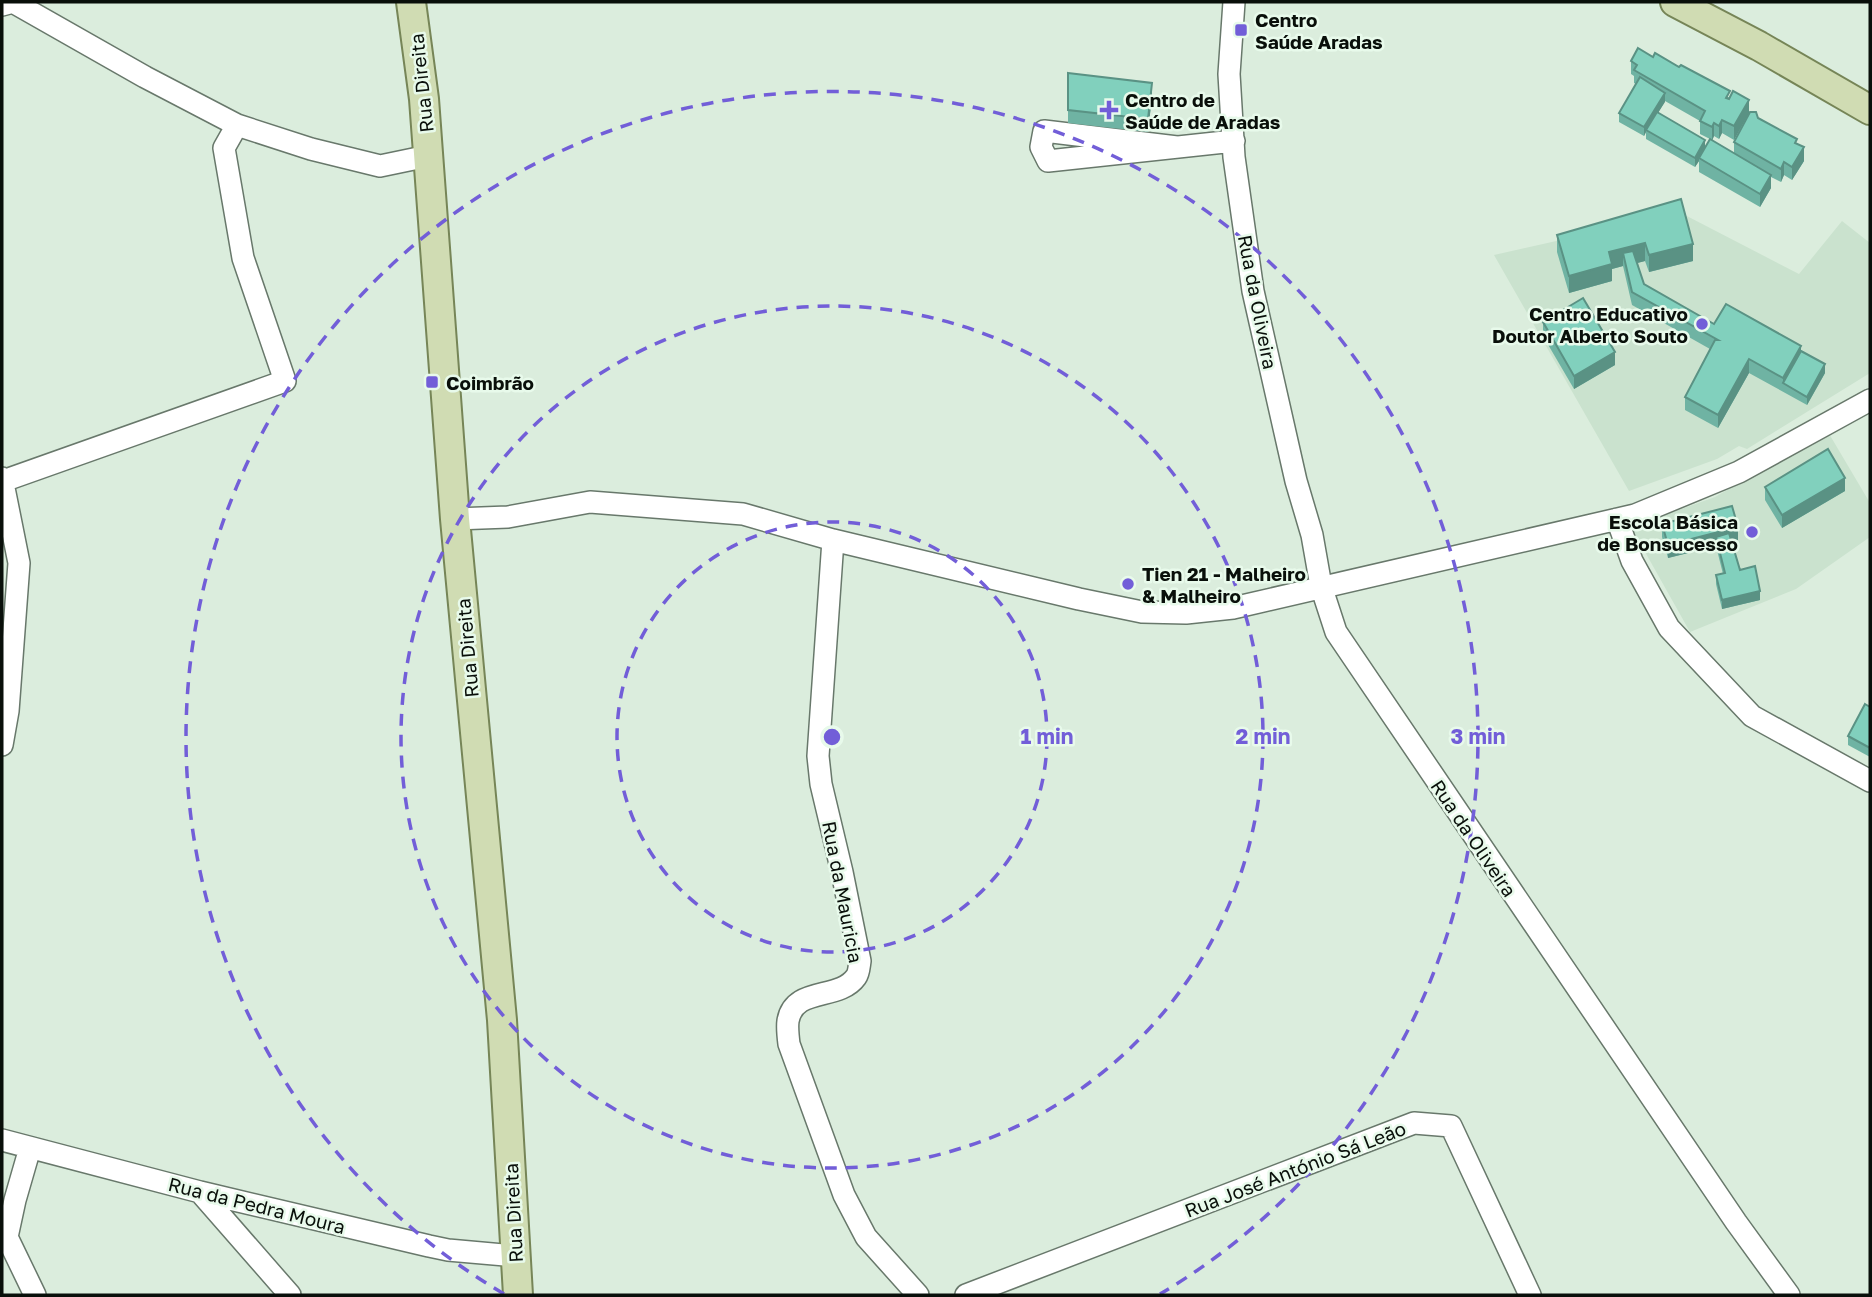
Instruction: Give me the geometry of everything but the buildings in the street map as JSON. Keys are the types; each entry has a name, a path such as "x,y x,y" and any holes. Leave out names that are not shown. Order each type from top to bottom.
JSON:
{"main road":[{"name":"Rua Direita","path":"411,2 424,99 455,519 502,1020 518,1295"},
{"path":"1675,2 1759,46 1870,110"}],"street":[{"path":"2,5 13,2 145,77 237,125 312,149 380,166 428,156"},
{"name":"Rua da Oliveira","path":"1234,2 1228,74 1234,157 1253,291 1296,481 1312,535 1321,586 1336,632 1728,1211 1788,1295"},
{"path":"2,745 8,711 19,563 2,480 285,381 243,258 224,148 237,125"},
{"path":"1177,147 1044,131 1041,147 1048,161 1234,141"},
{"path":"455,519 508,517 590,502 743,513 833,540 1079,599 1142,612 1185,613 1233,608 1635,514 1739,472 1870,400"},
{"path":"1617,519 1632,561 1669,628 1752,716 1870,781"},
{"name":"Rua da Mauricia","path":"833,540 818,756 821,784 860,961 857,976 850,984 811,995 795,1006 788,1019 789,1044 845,1195 866,1237 918,1295"},
{"name":"Rua José António Sá Leão","path":"966,1295 1414,1123 1451,1126 1530,1295"},
{"name":"Rua da Pedra Moura","path":"2,1140 200,1192 448,1250 515,1256"},
{"path":"30,1147 7,1237 35,1295"},
{"path":"200,1192 290,1295"}],"shaded area":[{"name":"Centro Educativo Doutor Alberto Souto","path":"1681,213 1799,274 1842,221 1870,243 1870,373 1747,449 1739,446 1717,459 1629,491 1494,255"},
{"name":"Escola Básica de Bonsucesso","path":"1828,432 1870,503 1870,537 1796,589 1690,632 1631,527 1715,497"}],"place":[{"name":"Centro Saúde Aradas","path":"1241,30"},
{"name":"Centro de Saúde de Aradas","path":"1109,110"},
{"name":"Centro Educativo Doutor Alberto Souto","path":"1702,324"},
{"name":"Coimbrão","path":"432,382"},
{"name":"Escola Básica de Bonsucesso","path":"1752,532"},
{"name":"Tien 21 - Malheiro & Malheiro","path":"1128,584"}]}
